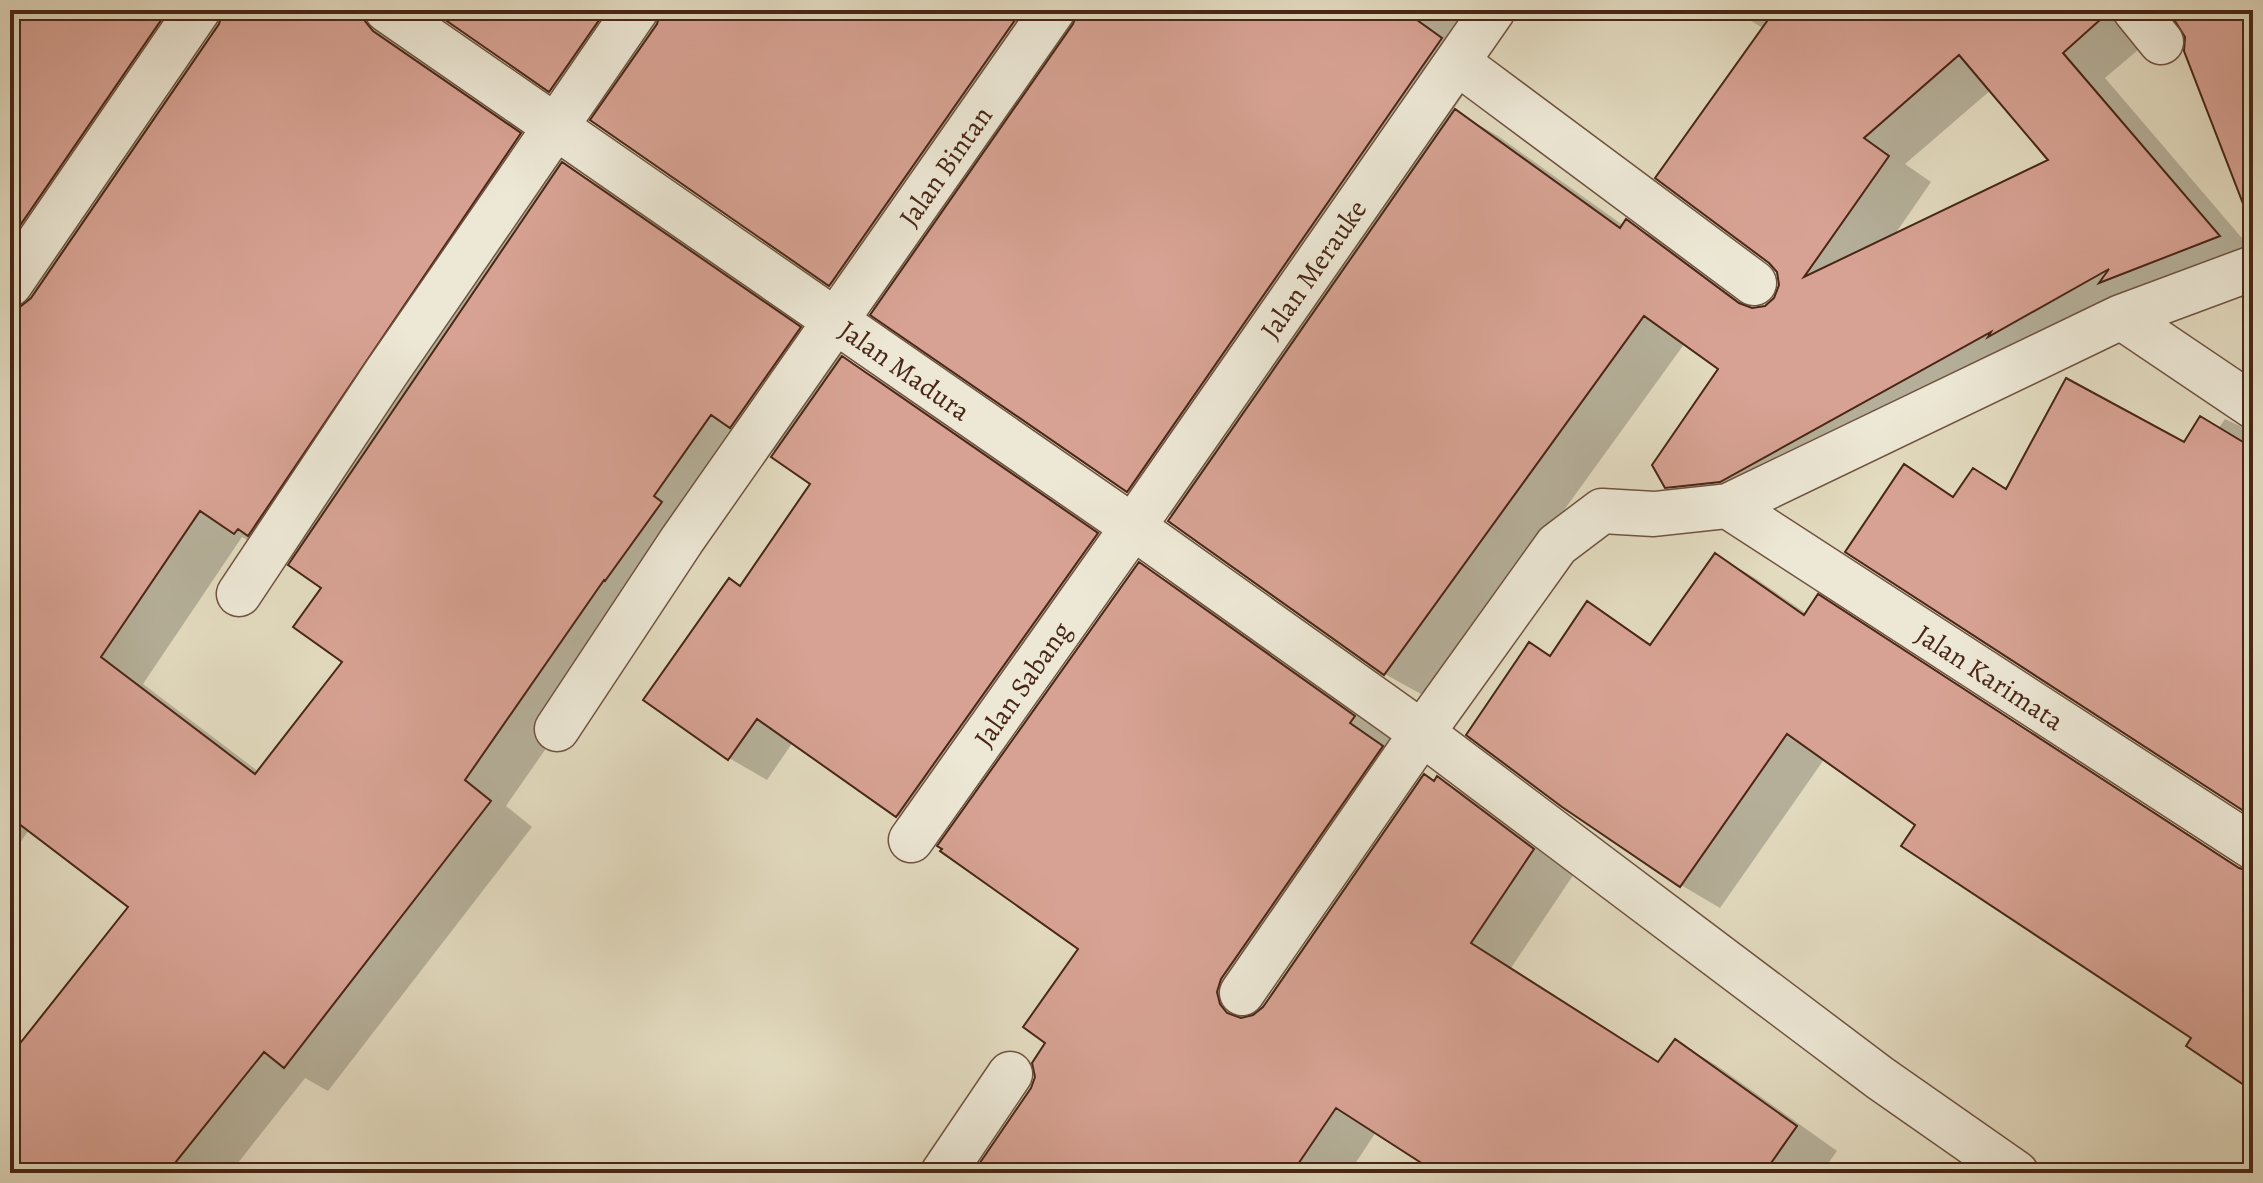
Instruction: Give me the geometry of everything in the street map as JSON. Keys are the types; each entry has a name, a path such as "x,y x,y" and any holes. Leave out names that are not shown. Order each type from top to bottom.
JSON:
{"street":[{"path":"10,284 198,10"},
{"name":"Jalan Madura","path":"387,10 1133,527 1422,733 1880,1078 2016,1173"},
{"path":"239,594 386,373 636,10"},
{"name":"Jalan Bintan","path":"557,729 682,540 1053,10"},
{"name":"Jalan Merauke","path":"1133,527 1493,10"},
{"path":"1457,62 1754,283"},
{"path":"1242,993 1557,545 1602,511 1654,514 1728,506 2121,317 2253,268"},
{"path":"2121,317 2253,406"},
{"name":"Jalan Karimata","path":"1728,506 2253,847"},
{"name":"Jalan Sabang","path":"911,840 1133,527"},
{"path":"943,1173 1010,1074"}],"building":[{"path":"10,10 168,10 10,240"},
{"path":"223,10 362,10 365,21 373,31 521,133 248,536 238,529 234,534 200,511 101,657 255,774 342,662 293,627 321,588 288,565 562,162 801,327 730,428 711,415 654,496 662,502 465,780 491,801 284,1068 264,1052 167,1173 10,1173 10,1056 128,907 10,817 10,309 21,306 31,298 219,24"},
{"path":"431,10 606,10 549,92"},
{"path":"661,10 1022,10 829,286 590,120 657,24"},
{"path":"1078,10 1403,10 1442,38 1127,492 870,315 1073,24"},
{"path":"1775,10 2111,10 2063,53 2220,236 2099,283 2109,269 1720,482 1665,488 1652,465 1718,369 1644,316 1384,675 1168,521 1455,109 1620,228 1626,219 1739,303 1752,308 1765,306 1774,298 1779,285 1777,272 1769,263 1655,178","holes":["1959,55 2048,160 1804,277 1889,156 1864,138"]},
{"path":"2168,10 2253,10 2253,218 2249,219 2184,51 2185,37"},
{"path":"842,356 1098,533 896,817 757,719 728,760 643,700 729,578 740,586 810,484 771,457"},
{"path":"2066,378 2184,442 2200,416 2253,448 2253,817 1845,552 1904,464 1953,497 1973,468 2006,489"},
{"path":"1715,553 1804,615 1818,594 2239,868 2253,872 2253,1091 2186,1046 2191,1038 1901,846 1915,825 1787,734 1680,887 1562,807 1466,735 1529,642 1550,656 1587,601 1650,645"},
{"path":"1139,562 1355,716 1350,723 1383,746 1221,979 1217,992 1220,1004 1227,1013 1241,1018 1253,1015 1263,1007 1424,774 1434,781 1437,776 1534,849 1471,943 1658,1062 1675,1039 1797,1126 1764,1173 1437,1173 1336,1108 1292,1173 973,1173 1031,1088 1035,1077 1032,1063 1045,1043 1023,1027 1078,949 937,846"}]}
